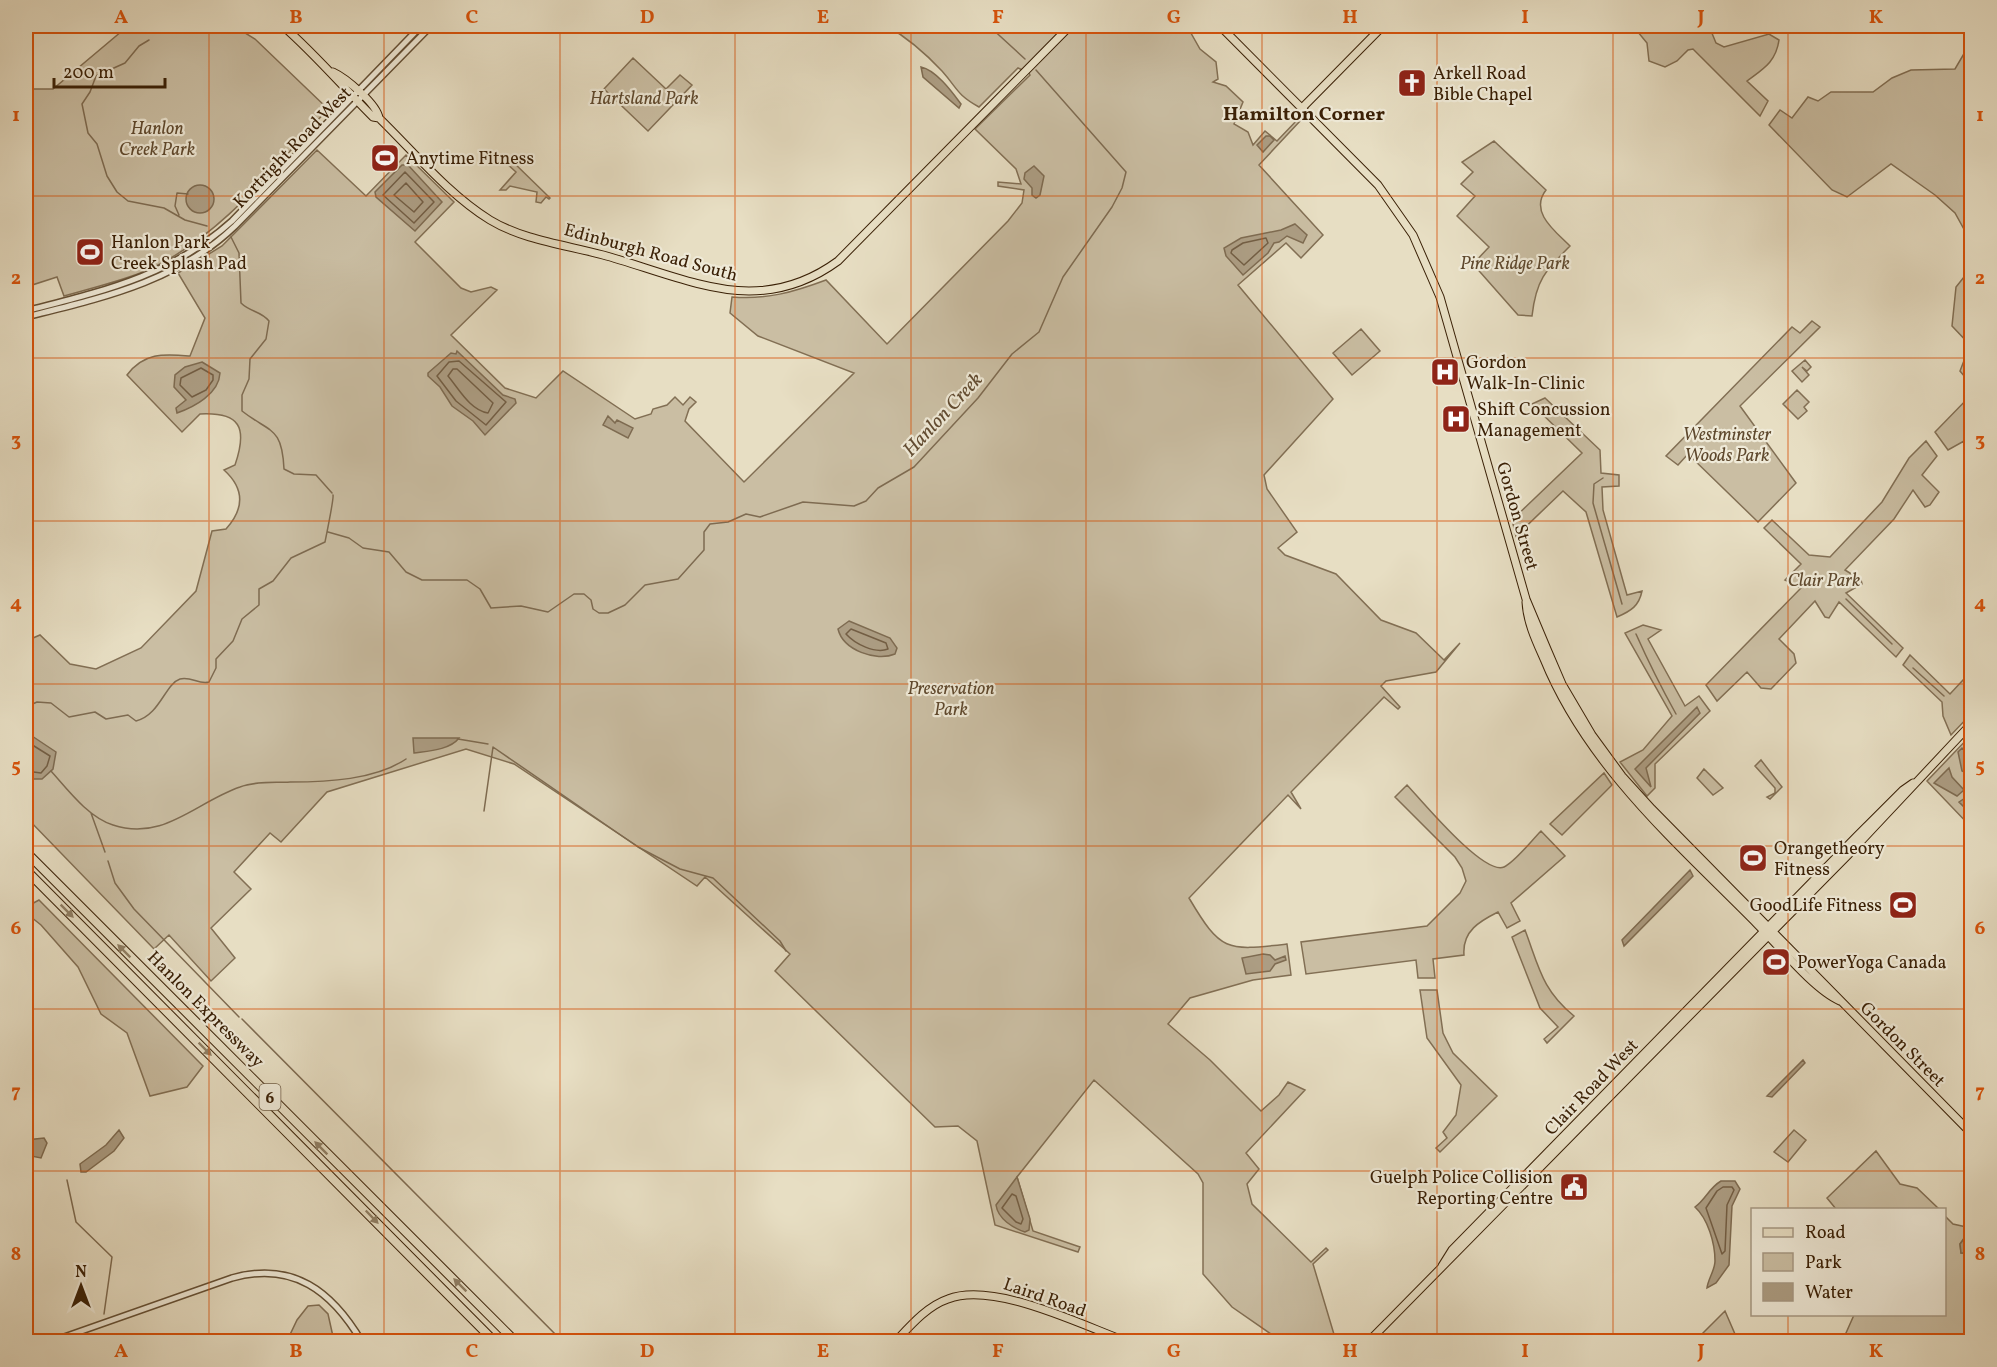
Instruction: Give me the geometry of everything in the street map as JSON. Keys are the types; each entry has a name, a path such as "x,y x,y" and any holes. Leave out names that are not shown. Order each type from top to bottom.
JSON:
{"highway":[{"name":"Hanlon Expressway","path":"26,852 516,1341"},
{"name":"Hanlon Expressway","path":"26,870 495,1341"},
{"path":"482,1307 523,1341"}],"main road":[{"name":"Edinburgh Road South","path":"283,26 333,72 338,82 357,96 373,117 379,118 463,200 500,225 706,284 741,291 770,290 815,276 838,261 1070,26"},
{"name":"Gordon Street","path":"1220,26 1378,185 1402,216 1425,258 1440,297 1526,599 1527,614 1547,667 1589,737 1624,788 1769,931 1830,997 1840,1001 1971,1134"},
{"path":"1303,107 1383,26"},
{"name":"Clair Road West","path":"1368,1341 1441,1266 1450,1261 1903,790 1916,781 1971,723"},
{"name":"Laird Road","path":"894,1341 938,1304 948,1299 974,1293 1000,1296 1128,1341"}],"street":[{"name":"Kortright Road West","path":"26,317 145,284 202,255 235,226 422,26"},
{"name":"Kortright Road West","path":"26,311 135,280 177,262 204,245 232,221 430,26"},
{"path":"50,1341 232,1278 260,1273 294,1278 323,1292 345,1313 362,1341"}],"green space":[{"name":"Hanlon Creek Park","path":"128,26 234,26 255,39 328,109 246,198 200,239 175,256 138,274 64,296 57,277 29,286 26,282 26,89 53,89"},
{"name":"Preservation Park","path":"887,26 1175,26 1188,28 1200,49 1216,62 1218,79 1213,82 1226,86 1243,102 1234,124 1248,132 1253,145 1265,131 1277,141 1299,118 1301,120 1259,165 1323,235 1301,258 1286,243 1238,285 1333,399 1264,475 1267,489 1297,532 1278,548 1285,555 1336,574 1381,620 1416,633 1444,660 1460,643 1436,672 1386,681 1381,686 1400,707 1398,709 1384,697 1291,792 1301,809 1288,795 1189,898 1209,929 1227,944 1250,947 1287,944 1291,975 1253,980 1190,998 1168,1024 1210,1060 1261,1111 1279,1095 1288,1082 1305,1090 1246,1153 1259,1169 1247,1184 1252,1204 1311,1262 1326,1248 1328,1250 1313,1264 1336,1341 1281,1341 1232,1307 1203,1274 1203,1183 1198,1174 1094,1080 1017,1177 1033,1231 1080,1247 1078,1252 995,1225 977,1141 958,1126 935,1127 775,971 790,954 705,877 697,886 514,764 466,749 327,792 281,842 270,833 234,872 251,889 211,928 235,958 211,981 169,935 154,949 26,817 26,641 40,635 70,664 96,669 141,648 196,591 212,531 226,529 239,507 240,499 236,484 224,470 235,465 239,452 241,441 237,424 224,416 200,414 182,432 127,375 140,362 148,358 163,355 190,356 205,318 178,273 222,246 317,150 366,196 406,155 454,202 415,242 461,288 471,292 491,287 497,290 451,335 505,388 536,398 563,371 635,419 651,414 653,409 667,405 675,397 683,405 690,397 696,402 689,409 685,421 744,482 854,373 758,336 730,313 732,297 780,294 826,280 887,344 1008,221 1022,203 1024,190 998,186 998,182 1021,184 1016,169 975,129 1030,75 1029,73 1018,68 979,107 961,95 923,52"},
{"path":"1633,26 1709,26 1716,43 1724,47 1769,34 1779,40 1772,59 1747,81 1768,101 1760,116 1693,49 1688,50 1677,61 1665,67 1649,61 1647,43"},
{"path":"1971,37 1971,242 1955,213 1935,195 1891,164 1847,197 1832,190 1769,125 1780,110 1792,118 1808,97 1818,101 1831,92 1873,92 1892,78 1911,70 1955,69 1965,52 1964,41"},
{"name":"Hartsland Park","path":"633,58 666,89 680,75 692,85 648,131 604,89"},
{"name":"Pine Ridge Park","path":"1494,141 1546,190 1540,206 1542,213 1551,227 1570,246 1543,277 1536,293 1532,316 1518,315 1473,264 1489,247 1457,216 1475,196 1461,184 1473,172 1462,162"},
{"path":"510,159 549,199 546,197 541,203 536,202 537,192 510,186 506,190 500,190 516,172 506,163"},
{"path":"1971,245 1972,311 1969,314 1972,318 1971,384 1960,371 1970,345 1952,326 1956,287 1968,272"},
{"name":"Westminster Woods Park","path":"1812,321 1820,327 1740,406 1796,483 1758,522 1688,454 1678,465 1666,456 1792,327 1800,333"},
{"path":"1361,329 1380,351 1352,375 1333,353"},
{"path":"1805,360 1811,367 1807,371 1802,367 1809,375 1802,382 1792,371"},
{"path":"1797,390 1809,402 1804,407 1807,411 1798,419 1783,404"},
{"path":"1971,395 1971,449 1964,441 1948,450 1935,432"},
{"path":"1545,398 1600,450 1601,473 1619,475 1619,486 1602,487 1603,510 1627,595 1642,591 1634,607 1617,617 1586,512 1563,491 1516,536 1512,520 1582,453 1532,404"},
{"name":"Clair Park","path":"1926,441 1937,456 1922,475 1939,492 1930,505 1925,507 1913,490 1894,519 1845,570 1861,580 1862,584 1846,593 1903,648 1896,657 1839,602 1829,618 1825,617 1815,601 1779,639 1794,654 1796,663 1771,689 1761,688 1747,672 1717,701 1706,685 1801,588 1785,580 1801,564 1764,528 1772,520 1809,555 1830,557 1882,502 1909,458"},
{"path":"1643,625 1661,630 1648,639 1685,706 1699,696 1710,711 1655,764 1655,788 1647,796 1620,762 1643,750 1672,716 1625,633"},
{"path":"1910,655 1950,694 1964,679 1971,683 1971,714 1951,735 1943,716 1942,702 1903,665"},
{"path":"1971,735 1971,827 1927,781"},
{"path":"1761,760 1782,787 1770,799 1767,797 1775,793 1775,788 1755,766"},
{"path":"1704,769 1723,788 1713,795 1697,778"},
{"path":"1604,773 1612,785 1562,835 1550,824"},
{"path":"1407,785 1468,849 1495,867 1504,867 1508,864 1541,831 1565,856 1511,903 1520,921 1507,928 1498,912 1485,919 1469,933 1464,955 1433,959 1435,978 1418,978 1416,960 1306,974 1301,942 1427,926 1460,893 1466,881 1455,857 1395,797"},
{"path":"39,900 203,1066 187,1087 150,1096 127,1033 101,1014 78,967 41,925 26,913 26,907"},
{"path":"1525,930 1548,987 1574,1016 1547,1043 1544,1039 1558,1027 1540,1008 1512,937"},
{"path":"1420,990 1437,990 1443,1033 1453,1053 1497,1096 1440,1152 1436,1148 1447,1138 1443,1132 1456,1115 1461,1085 1427,1038"},
{"path":"1794,1130 1806,1140 1788,1162 1774,1152"},
{"path":"1876,1151 1900,1184 1917,1188 1938,1208 1835,1208 1827,1198"},
{"path":"1946,1217 1953,1224 1971,1228 1960,1244 1961,1253 1971,1253 1971,1341 1842,1342 1854,1316 1946,1316"},
{"path":"319,1305 328,1314 334,1341 287,1341 297,1320 308,1306"},
{"path":"1725,1311 1738,1341 1695,1341"}],"water":[{"path":"921,67 932,72 943,82 961,104 959,108 923,77"},
{"path":"1266,136 1274,140 1263,152 1257,145"},
{"path":"402,165 408,165 442,202 415,231 376,197 375,192"},
{"path":"1034,166 1044,176 1040,195 1036,198 1032,195 1032,188 1024,179 1025,173"},
{"path":"200,185 210,189 214,199 210,209 200,213 190,209 186,199 190,189"},
{"path":"1295,224 1307,235 1303,243 1287,236 1274,243 1268,253 1243,275 1226,256 1224,248 1241,238 1281,230"},
{"path":"457,351 503,395 515,399 516,403 485,435 473,421 452,406 440,387 428,376 428,373 451,353 456,354"},
{"path":"202,362 220,373 219,381 204,399 177,413 176,408 186,400 174,387 175,375 185,367"},
{"path":"608,416 615,423 617,420 633,428 628,438 603,425"},
{"path":"849,621 890,638 897,648 895,654 870,655 846,643 838,629"},
{"path":"1697,707 1700,713 1646,768 1651,787 1635,769"},
{"path":"26,732 56,752 53,769 42,779 32,779 26,774"},
{"path":"413,738 459,738 450,745 432,751 414,753"},
{"path":"1962,748 1971,757 1971,775 1962,771 1958,752"},
{"path":"1949,768 1952,777 1964,790 1957,796 1934,783"},
{"path":"1969,789 1971,790 1971,814 1959,802 1965,798"},
{"path":"1690,870 1693,876 1624,946 1622,940"},
{"path":"1270,955 1275,960 1285,956 1286,960 1275,964 1270,971 1246,974 1242,958"},
{"path":"1803,1060 1805,1063 1772,1097 1767,1096"},
{"path":"119,1130 124,1138 114,1151 86,1172 81,1172 80,1164 106,1145"},
{"path":"44,1138 47,1143 41,1158 26,1155 26,1140"},
{"path":"1017,1177 1030,1219 1029,1230 1025,1232 1007,1222 1000,1215 996,1205"},
{"path":"1721,1181 1735,1181 1740,1189 1732,1206 1729,1265 1716,1283 1707,1288 1715,1264 1714,1247 1707,1225 1695,1207"},
{"path":"1971,1230 1971,1253 1961,1253 1960,1244"}],"waterway":[{"name":"Hanlon Creek","path":"989,26 1025,59"},
{"path":"149,40 139,46 125,63 96,76 82,104 88,133 97,144 107,176 117,192 128,201 164,208 185,220 207,226"},
{"name":"Hanlon Creek","path":"328,532 349,538 363,548 389,552 406,572 422,580 467,580 480,589 491,608 521,606 548,612 574,594 584,594 591,600 593,609 599,613 608,613 625,605 645,585 678,579 704,550 704,532 710,524 728,522 746,514 760,517 803,502 854,506 866,501 878,488 914,467 978,398 1012,354 1039,332 1063,277 1112,207 1122,188 1126,172 1036,70"},
{"path":"179,215 175,206 177,193 188,194"},
{"path":"231,237 239,253 241,303 263,315 269,321 266,339 250,359 249,379 242,395 242,411 273,432 281,445 284,469 294,474 316,475 332,493"},
{"path":"1603,478 1594,484 1593,503 1622,604"},
{"name":"Hanlon Creek","path":"26,707 37,702 51,703 69,717 95,712 106,719 128,715 136,721 151,713 170,687 180,679 209,682 216,668 216,659 233,641 242,619 259,605 259,589 273,581 291,558 325,542 333,495"},
{"path":"1846,599 1892,644"},
{"path":"1636,634 1676,714"},
{"path":"1913,668 1944,696"},
{"path":"458,739 488,744"},
{"path":"484,811 493,747 638,847 680,869 713,878 780,941 786,951"},
{"path":"51,771 95,816 113,825 131,829 164,824 246,785 365,776 394,766 406,759"},
{"path":"91,813 105,852"},
{"path":"108,861 115,883 134,909 239,1017"},
{"path":"242,1019 563,1342"},
{"path":"67,1180 76,1222 112,1257 104,1314"},
{"path":"100,1334 100,1342"}],"place":[{"name":"Arkell Road Bible Chapel","path":"1412,83"},
{"name":"Anytime Fitness","path":"385,158"},
{"name":"Hanlon Park Creek Splash Pad","path":"90,252"},
{"name":"Gordon Walk-In-Clinic","path":"1445,372"},
{"name":"Shift Concussion Management","path":"1456,419"},
{"name":"Orangetheory Fitness","path":"1753,858"},
{"name":"GoodLife Fitness","path":"1903,905"},
{"name":"PowerYoga Canada","path":"1776,962"},
{"name":"Guelph Police Collision Reporting Centre","path":"1574,1187"}],"district":[{"name":"Hamilton Corner","path":"1304,113"}]}
